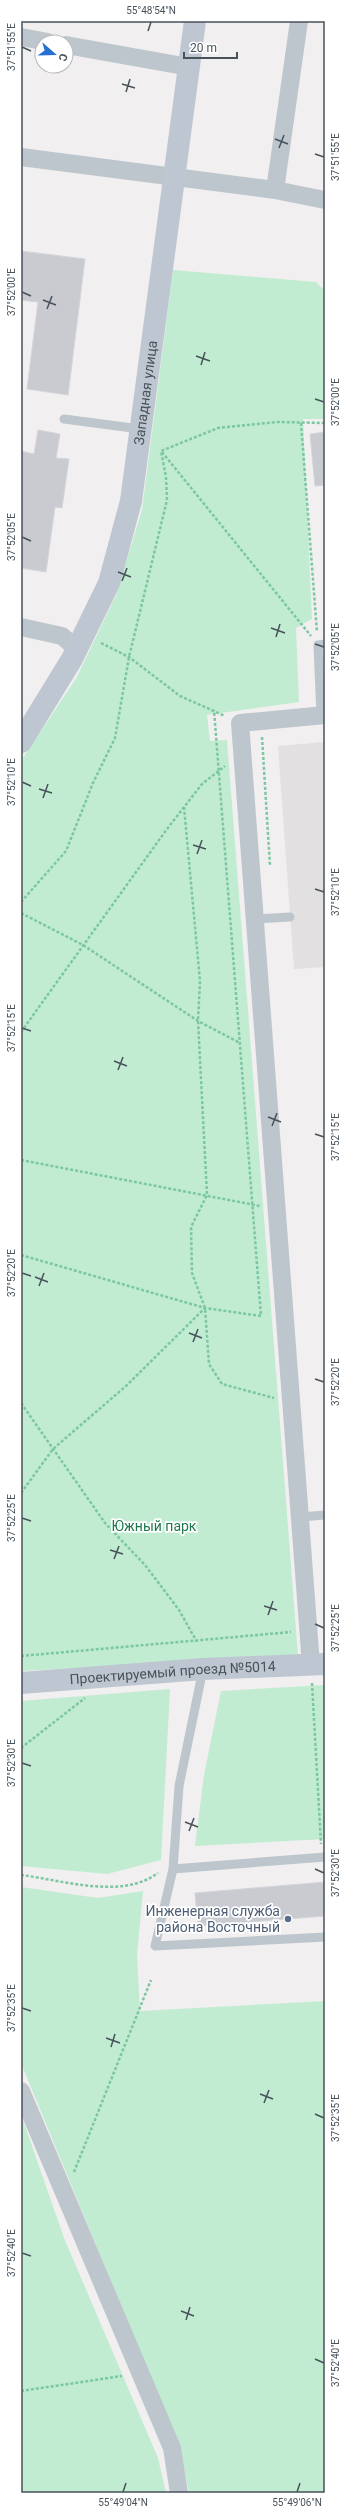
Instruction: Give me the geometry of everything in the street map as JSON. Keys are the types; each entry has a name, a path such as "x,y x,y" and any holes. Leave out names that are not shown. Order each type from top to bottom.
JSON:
{"street":[{"name":"Западная улица","path":"21,742 80,643 108,583 131,501 195,21"},
{"path":"275,190 299,21"},
{"path":"21,37 34,39"},
{"path":"74,46 189,67"},
{"path":"21,157 275,190 325,200"},
{"path":"21,627 62,636 80,643"},
{"path":"318,1664 300,1517 240,723 323,716"},
{"name":"Проектируемый проезд №5014","path":"21,1683 203,1670 318,1664"},
{"path":"21,2091 172,2448 178,2493"}],"lane":[{"path":"64,419 139,439"},
{"path":"321,644 323,716"},
{"path":"255,920 290,917"},
{"path":"300,1517 322,1516"},
{"path":"203,1670 179,1786 174,1865 155,1946 325,1938"},
{"path":"174,1865 324,1858"}],"path":[{"path":"161,451 218,428 278,422 325,423"},
{"path":"301,423 321,644"},
{"path":"139,439 161,451 321,644"},
{"path":"21,902 66,851 93,783 115,738 130,657 167,500 166,477 161,451"},
{"path":"80,643 130,657 180,696 240,723"},
{"path":"21,1255 204,1308 261,1316 214,710"},
{"path":"21,1032 83,945 202,784 243,752"},
{"path":"184,807 200,981 198,1021 207,1195 191,1227 192,1273 204,1308 208,1364 222,1384 277,1399"},
{"path":"21,913 83,945 198,1021 240,1043"},
{"path":"21,1160 207,1195 277,1210"},
{"path":"21,1493 53,1449 126,1386 173,1336 204,1308"},
{"path":"21,1403 105,1523 146,1565 179,1610 197,1642"},
{"path":"21,1656 197,1642 296,1632"},
{"path":"318,1664 324,1858"},
{"path":"21,1748 89,1695"},
{"path":"21,1875 115,1889 149,1880 174,1865"},
{"path":"65,2195 151,1980"},
{"path":"21,2391 140,2373"}],"shaded area":[{"path":"325,742 325,967 294,969 278,746"}],"green space":[{"name":"Южный парк","path":"173,270 316,282 325,291 325,419 303,419 312,619 296,628 299,702 207,715 210,741 227,740 298,1656 21,1671 21,761 77,677 116,595 142,510"},
{"path":"325,1685 325,1839 195,1846 204,1775 221,1691"},
{"path":"170,1689 161,1860 107,1874 21,1866 21,1701"},
{"path":"21,1887 98,1898 143,1891 137,1955 140,2011 325,2001 325,2493 189,2493 181,2451 21,2063"},
{"path":"21,2120 23,2120 64,2238 158,2458 166,2493 21,2493"}],"building":[{"path":"21,251 85,259 68,395 27,389 38,302 21,300"},
{"path":"38,430 60,434 56,458 69,459 62,508 55,507 46,572 21,568 21,451 34,454"},
{"path":"325,432 325,485 315,486 310,434"},
{"path":"325,1882 325,1916 198,1926 195,1893"}],"place":[{"name":"Инженерная служба района Восточный","path":"288,1919"}]}
